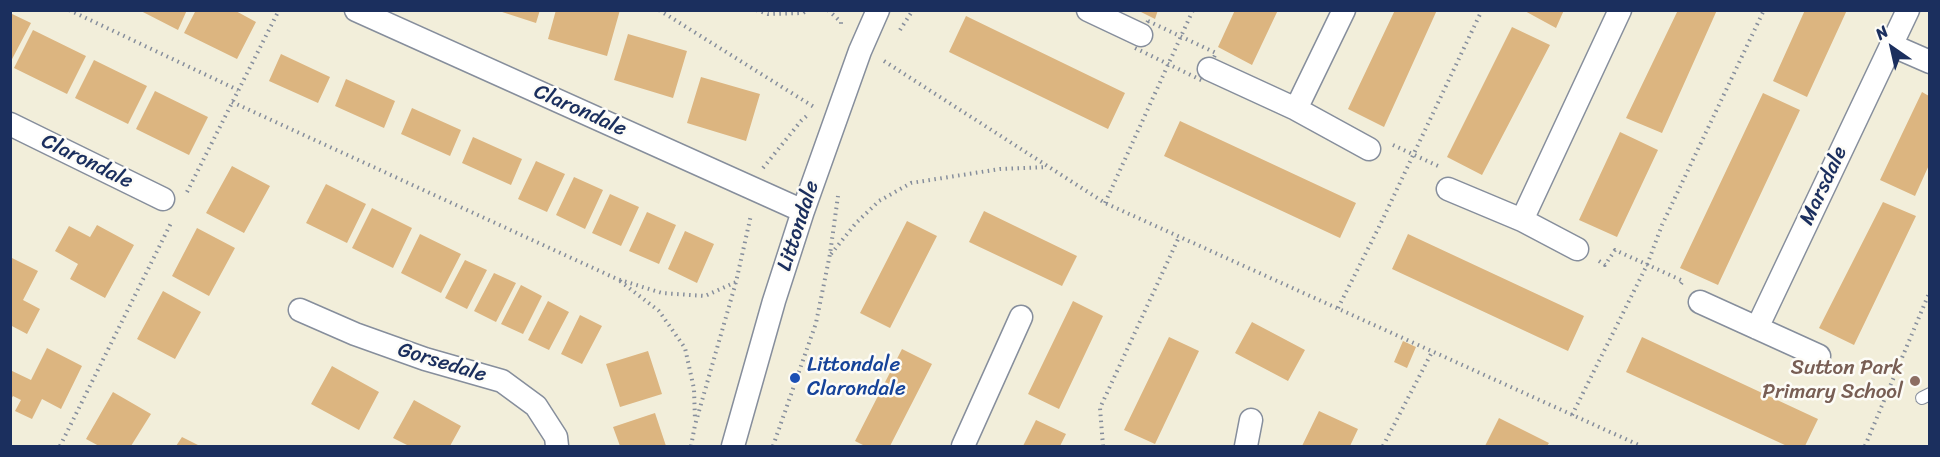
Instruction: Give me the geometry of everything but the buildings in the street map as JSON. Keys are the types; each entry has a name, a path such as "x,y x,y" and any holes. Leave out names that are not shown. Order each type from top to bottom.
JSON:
{"street":[{"name":"Clarondale","path":"356,10 803,211"},
{"name":"Littondale","path":"733,447 774,301 803,211 860,51 878,10"},
{"path":"1088,10 1141,35"},
{"path":"1296,110 1344,10"},
{"path":"1522,220 1620,10"},
{"name":"Marsdale","path":"1757,328 1908,10"},
{"path":"1891,45 1929,62"},
{"path":"1209,69 1369,148"},
{"name":"Clarondale","path":"10,124 174,204"},
{"path":"1448,189 1522,220 1577,249"},
{"path":"1700,302 1819,356"},
{"name":"Gorsedale","path":"300,310 355,334 425,359 502,381 536,405 556,437 557,447"},
{"path":"963,447 1021,317"},
{"path":"1246,447 1251,420"}],"path":[{"path":"69,10 238,90"},
{"path":"60,447 174,204 232,102 279,10"},
{"path":"659,10 816,108"},
{"path":"756,10 768,14 803,13 807,10"},
{"path":"900,30 913,10"},
{"path":"1105,203 1193,10"},
{"path":"1338,308 1482,10"},
{"path":"1572,415 1647,265 1662,225 1764,10"},
{"path":"1148,21 1181,37 1216,53 1203,81 1135,48 1148,21"},
{"path":"880,59 1105,203 1641,447"},
{"path":"232,102 617,279 662,293 705,296 736,282"},
{"path":"1369,148 1377,138 1444,169 1439,184 1448,189"},
{"path":"830,254 856,223 879,201 911,183 1000,169 1048,167"},
{"path":"772,447 816,323 840,187"},
{"path":"1103,447 1100,408 1179,237"},
{"path":"1577,249 1605,265 1614,250 1683,280 1674,294 1700,302"},
{"path":"617,279 659,312 685,348 694,389 695,425"},
{"path":"1865,447 1929,291"},
{"path":"1383,447 1432,352"}],"place":[{"name":"Littondale Clarondale","path":"795,378"},
{"name":"Sutton Park Primary School","path":"1915,381"}]}
